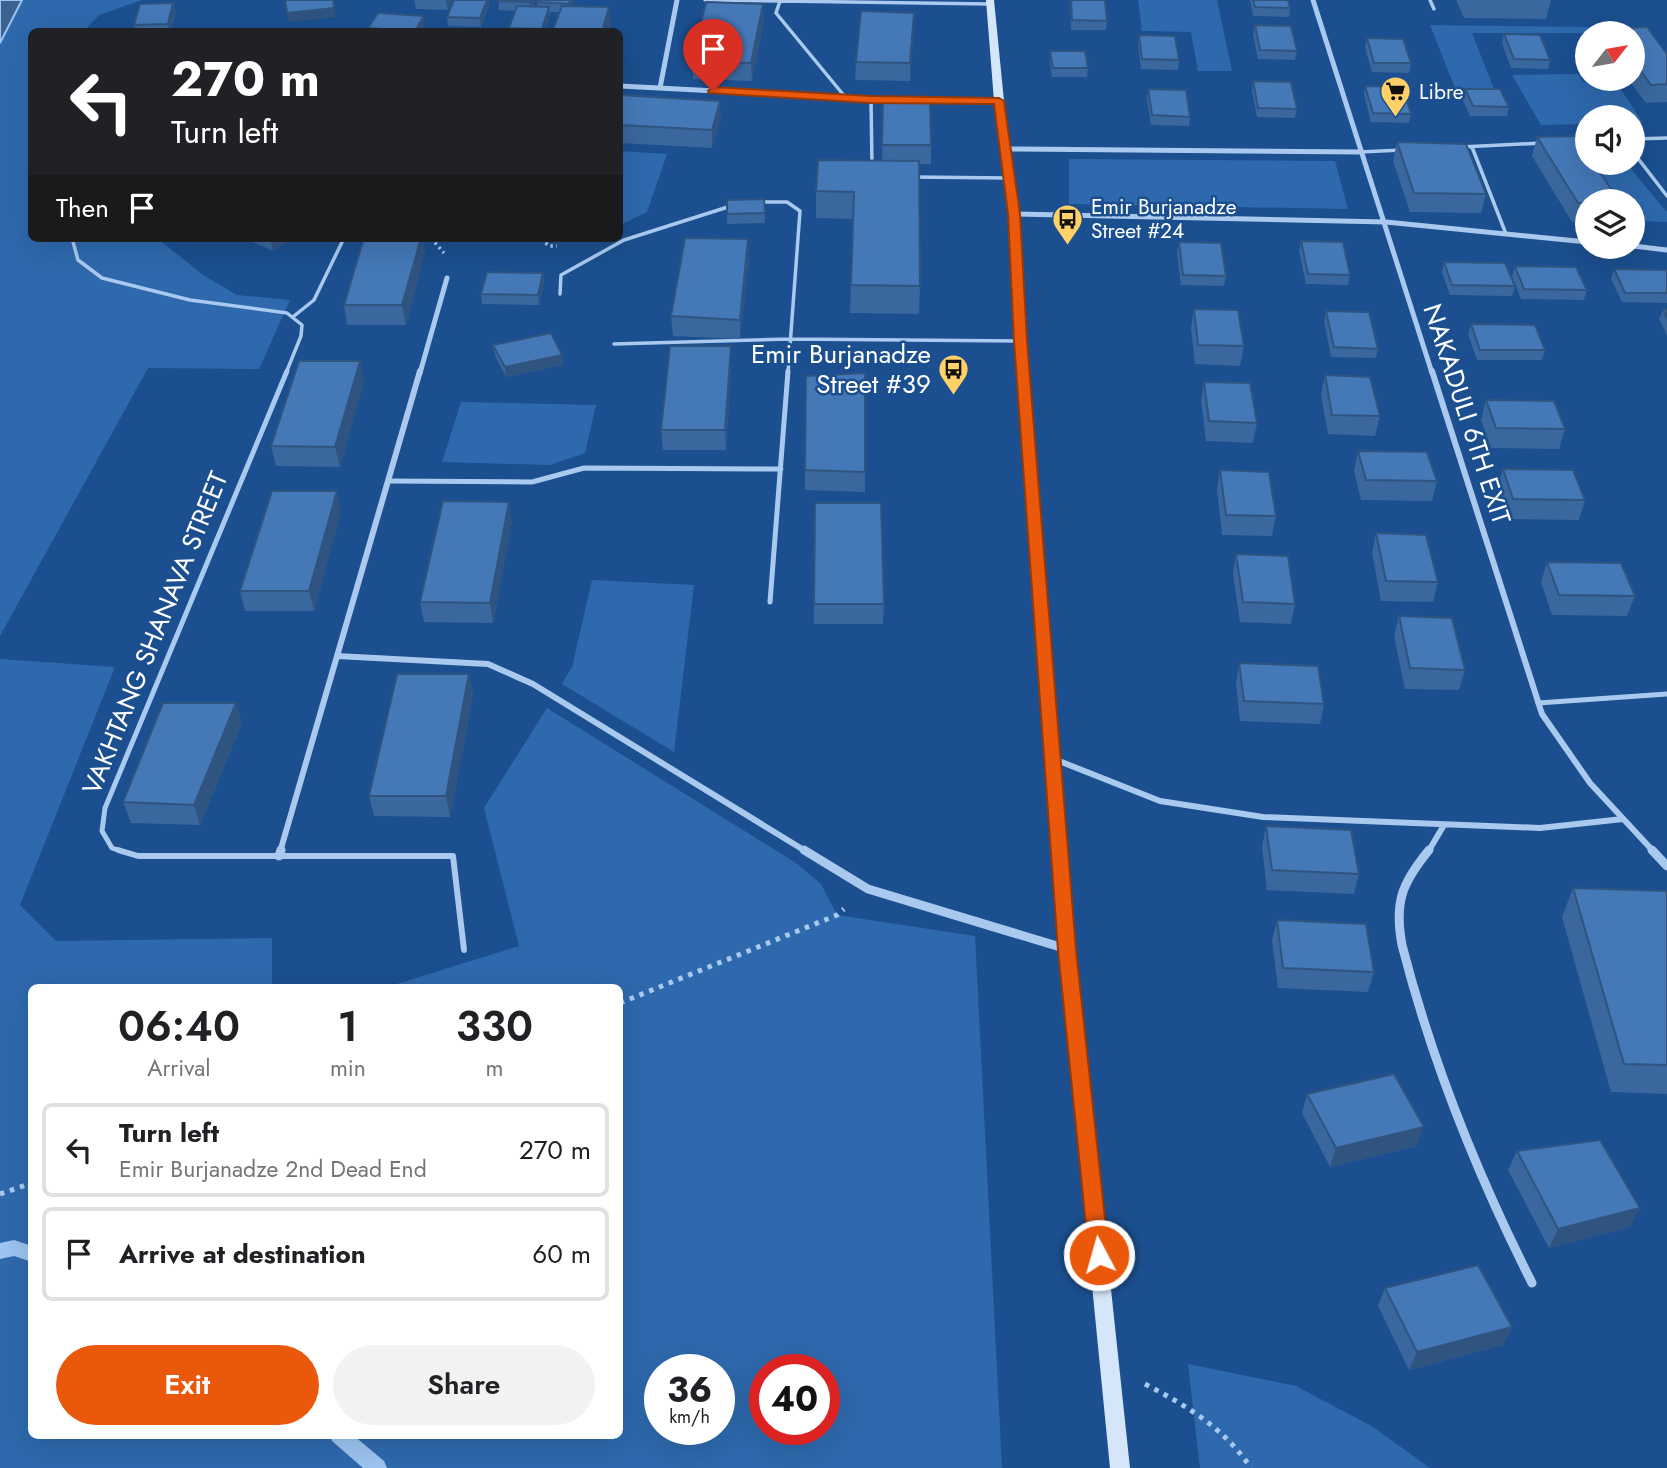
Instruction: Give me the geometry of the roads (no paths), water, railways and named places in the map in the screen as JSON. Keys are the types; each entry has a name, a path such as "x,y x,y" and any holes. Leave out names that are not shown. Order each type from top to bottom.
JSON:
{"street":[{"path":"660,88 677,0"},
{"name":"NAKADULI 6TH EXIT","path":"1313,0 1359,152 1386,222 1538,703 1560,744 1590,783 1667,866"},
{"path":"990,2 999,101 1014,214 1021,341 1067,950 1120,1468"},
{"path":"623,86 871,99 999,101"},
{"path":"1006,149 1359,152"},
{"path":"1014,214 1386,222 1575,241"},
{"path":"1645,247 1667,250"},
{"path":"279,856 447,278"},
{"path":"337,656 488,664 533,684 868,889 1067,950"},
{"path":"1054,759 1160,801 1263,817 1540,828 1623,819"},
{"path":"1444,825 1439,839 1420,858 1404,883 1398,910 1406,960 1467,1144 1532,1283"}],"lane":[{"path":"705,0 990,2"},
{"path":"1430,0 1434,9"},
{"path":"780,1 776,13 846,98"},
{"path":"871,99 872,177"},
{"path":"1645,139 1667,138"},
{"path":"1562,143 1575,142"},
{"path":"1459,147 1549,143"},
{"path":"1472,147 1506,234"},
{"path":"1359,152 1409,149"},
{"path":"1645,168 1667,196"},
{"path":"899,177 1009,178"},
{"path":"750,204 786,202 795,205 800,211 770,602"},
{"path":"623,241 739,205"},
{"path":"73,242 78,260 102,278 190,300 294,316 314,300 342,242"},
{"path":"560,294 561,275 620,242"},
{"name":"VAKHTANG SHANAVA STREET","path":"294,316 302,325 301,336 105,808 102,831 112,848 138,856 453,856 464,950"},
{"path":"614,344 790,339 1021,341"},
{"path":"388,481 532,482 584,468 780,469"},
{"path":"1538,703 1667,694"}],"waterway":[{"path":"0,1251 14,1248 28,1253"},
{"path":"344,1439 377,1468"}],"place":[{"name":"Libre","path":"1396,119"},
{"name":"Emir Burjanadze Street #24","path":"1068,246"},
{"name":"Emir Burjanadze Street #39","path":"954,396"}]}
